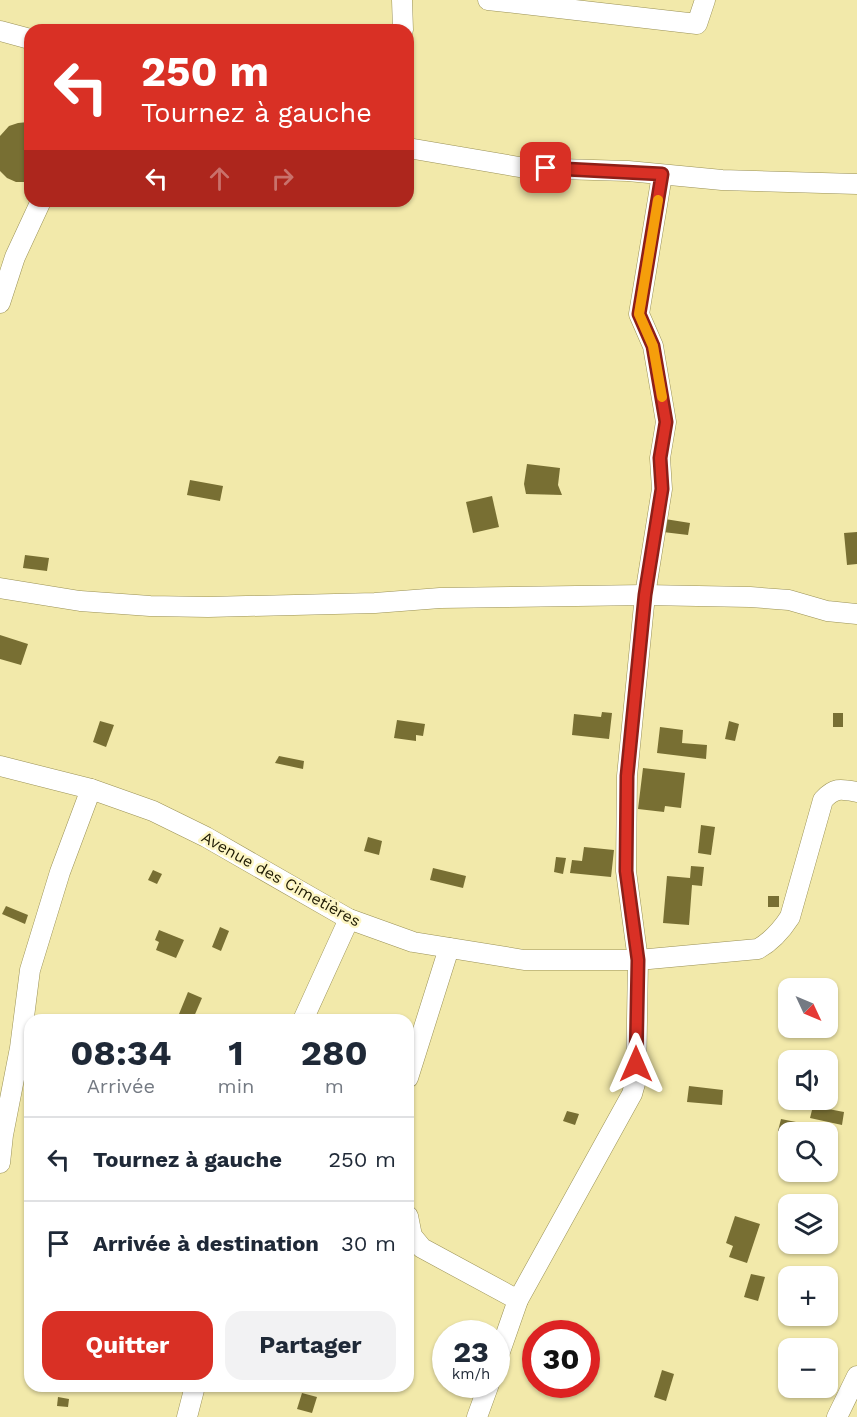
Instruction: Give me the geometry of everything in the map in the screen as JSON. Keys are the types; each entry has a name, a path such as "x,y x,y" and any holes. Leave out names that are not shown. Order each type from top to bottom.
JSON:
{"street":[{"path":"402,0 403,24"},
{"path":"488,0 697,24 705,0"},
{"path":"0,31 24,37"},
{"path":"414,149 525,168 662,174 722,180 857,184"},
{"path":"510,1323 518,1300 632,1094 636,1080 638,960 626,871 627,776 645,595 662,489 660,458 666,422 653,346 639,314 662,174"},
{"path":"0,303 15,258 38,207"},
{"path":"0,588 80,601 208,607 375,603 440,598 645,595 773,598 789,600 827,611 857,614"},
{"name":"Avenue des Cimetières","path":"0,766 91,789 153,811 206,837 348,919 413,942 525,960 638,960 758,949 780,932 790,917 823,800 831,792 837,790 857,792"},
{"path":"24,1014 30,970 60,872 91,789"},
{"path":"306,1014 348,919"},
{"path":"414,1059 449,948"},
{"path":"0,1163 24,1018"},
{"path":"414,1238 422,1248 518,1300"},
{"path":"837,1417 857,1376"},
{"path":"188,1417 194,1392"},
{"path":"477,1417 484,1398"}],"building":[{"path":"24,122 24,182 16,182 7,178 0,171 0,136 9,126"},
{"path":"527,464 560,468 558,485 562,495 526,494 524,484"},
{"path":"190,480 223,486 220,501 187,495"},
{"path":"492,496 499,527 473,533 466,502"},
{"path":"665,519 690,523 688,535 663,532"},
{"path":"857,532 857,564 847,565 844,533"},
{"path":"25,555 49,558 47,571 23,568"},
{"path":"0,635 28,644 21,665 0,659"},
{"path":"602,712 612,713 609,739 572,735 574,714 601,717"},
{"path":"833,713 843,713 843,727 833,727"},
{"path":"397,720 425,724 423,736 416,735 416,741 394,738"},
{"path":"100,721 114,725 106,747 93,742"},
{"path":"729,721 739,724 735,741 725,739"},
{"path":"660,727 683,730 682,743 707,745 706,759 657,753"},
{"path":"279,756 304,761 303,769 275,763"},
{"path":"643,768 685,773 681,808 665,806 664,812 638,809"},
{"path":"701,825 715,827 711,855 698,853"},
{"path":"368,837 382,841 379,855 364,851"},
{"path":"584,847 614,850 611,877 570,873 572,860 582,861"},
{"path":"556,857 566,858 563,874 554,872"},
{"path":"691,866 704,867 702,886 692,885 689,925 663,923 667,876 690,878"},
{"path":"433,868 466,876 463,888 430,880"},
{"path":"153,870 162,874 157,884 148,880"},
{"path":"768,896 779,896 779,907 768,907"},
{"path":"6,906 28,915 25,924 2,914"},
{"path":"220,927 229,931 221,951 212,947"},
{"path":"159,930 184,940 176,958 156,950 159,942 155,940"},
{"path":"188,992 202,998 195,1014 179,1014"},
{"path":"689,1086 723,1090 722,1105 687,1102"},
{"path":"812,1110 844,1112 842,1125 838,1122 810,1118"},
{"path":"567,1111 579,1114 575,1125 563,1121"},
{"path":"781,1119 796,1122 780,1122"},
{"path":"735,1216 760,1224 747,1263 729,1257 733,1246 726,1243"},
{"path":"751,1274 765,1277 758,1301 744,1297"},
{"path":"662,1370 674,1374 666,1401 654,1397"},
{"path":"302,1393 317,1397 312,1413 297,1409"},
{"path":"58,1397 69,1399 68,1407 57,1406"}],"slow traffic":[{"path":"658,200 639,314 653,346 662,397"}],"route":[{"path":"546,168 662,174 639,314 653,346 666,422 660,458 662,489 645,595 627,776 626,871 638,960 636,1064"}]}
